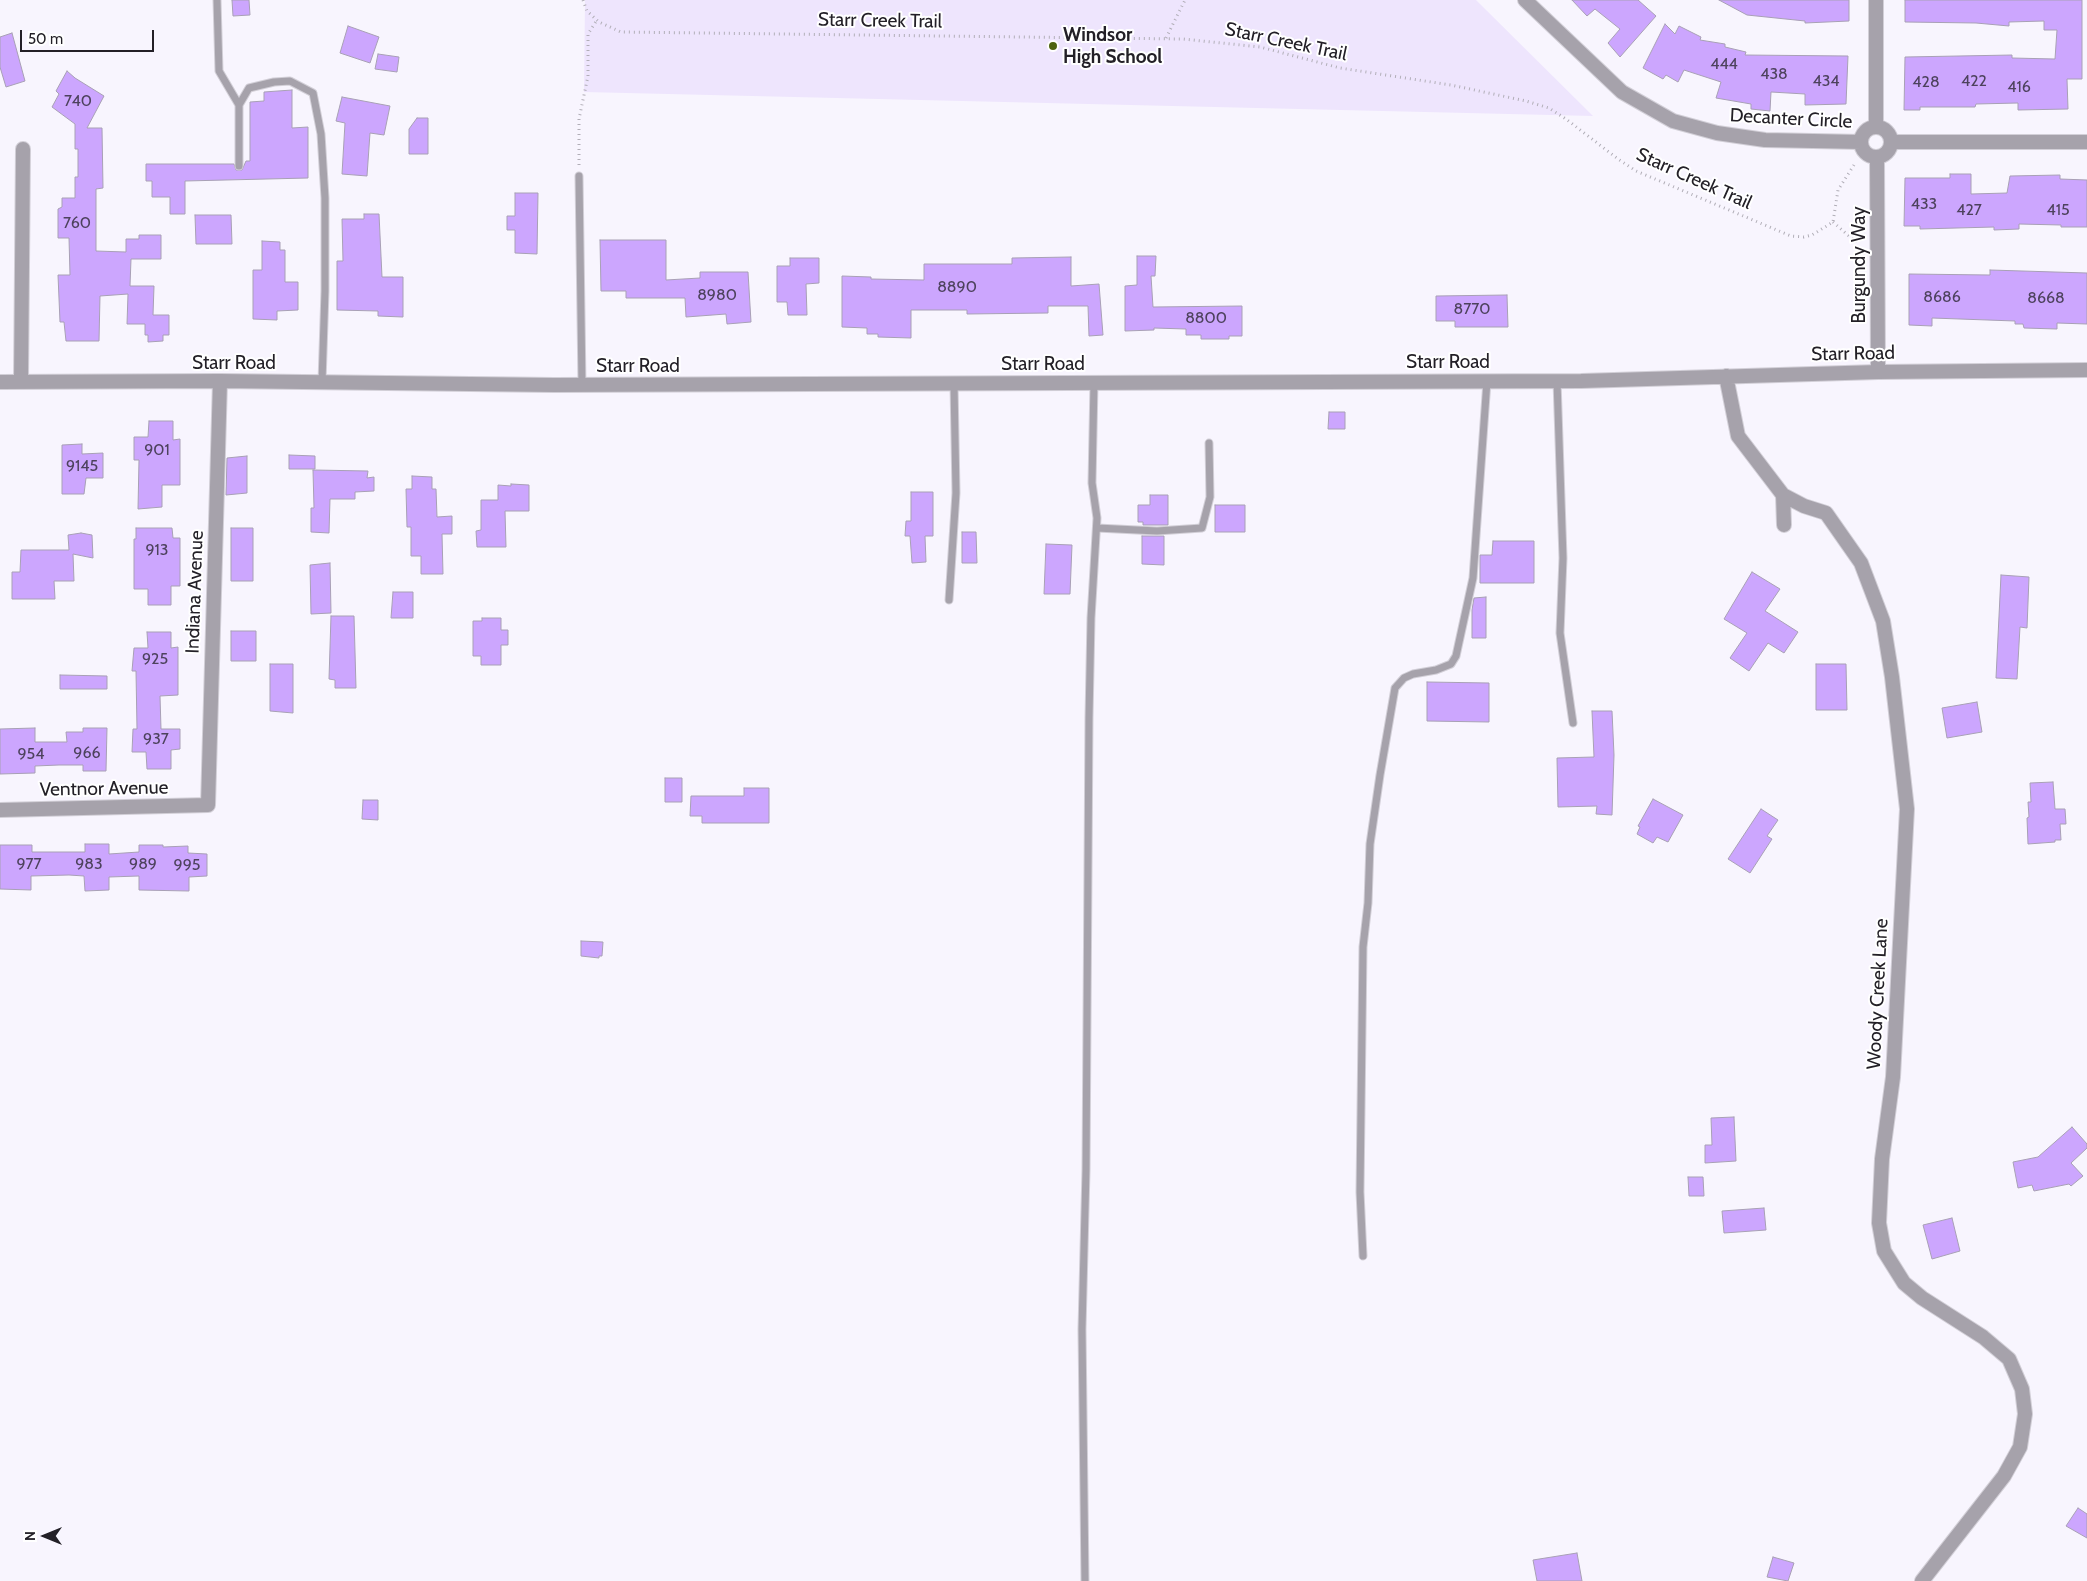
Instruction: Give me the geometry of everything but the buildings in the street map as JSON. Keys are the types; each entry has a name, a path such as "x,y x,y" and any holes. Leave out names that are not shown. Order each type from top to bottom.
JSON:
{"street":[{"name":"Decanter Circle","path":"1525,0 1622,92 1673,121 1717,133 1765,140 1861,142"},
{"path":"1876,0 1876,127"},
{"path":"1876,127 1885,130 1891,137 1889,151 1877,157 1866,153 1861,142 1868,130 1876,127"},
{"path":"1891,142 2087,142"},
{"path":"21,382 23,149"},
{"name":"Burgundy Way","path":"1877,157 1878,372"},
{"name":"Starr Road","path":"0,382 220,381 582,385 1557,381 1878,372 2087,370"},
{"name":"Woody Creek Lane","path":"1726,376 1738,436 1783,495 1804,506 1826,513 1861,563 1883,621 1892,676 1907,809 1893,1077 1882,1159 1879,1223 1884,1251 1904,1283 1922,1298 1983,1337 2009,1359 2022,1389 2024,1414 2020,1447 2004,1476 1922,1581"},
{"name":"Indiana Avenue","path":"208,805 220,381"},
{"path":"1783,495 1784,525"},
{"name":"Ventnor Avenue","path":"0,810 208,805"}],"lane":[{"path":"217,0 219,71 240,104"},
{"path":"240,166 240,104 249,88 290,80 313,93 321,134 325,198 325,291 322,382"},
{"path":"579,176 582,385"},
{"path":"1363,1256 1360,1192 1364,946 1370,844 1378,785 1395,688 1404,678 1413,674 1436,670 1451,664 1456,656 1473,578 1487,381"},
{"path":"1557,381 1563,558 1560,633 1573,723"},
{"path":"1086,1581 1082,1328 1087,1150 1089,718 1091,618 1098,518 1092,484 1094,383"},
{"path":"949,600 956,494 954,384"},
{"path":"1097,528 1157,532 1202,528 1210,497 1209,443"}],"path":[{"name":"Starr Creek Trail","path":"583,0 587,11 597,20 621,32 1166,38 1260,47 1340,68 1451,85 1526,101 1549,108 1618,160 1636,171 1780,232 1804,238 1833,222"},
{"path":"1166,38 1185,0"},
{"path":"579,176 579,119 588,76 588,34 597,20"},
{"path":"1854,165 1838,190 1833,222 1859,243"}],"shaded area":[{"name":"Windsor High School","path":"585,0 1476,0 1593,116 584,92"}],"place":[{"name":"Windsor High School","path":"1053,46"}]}
